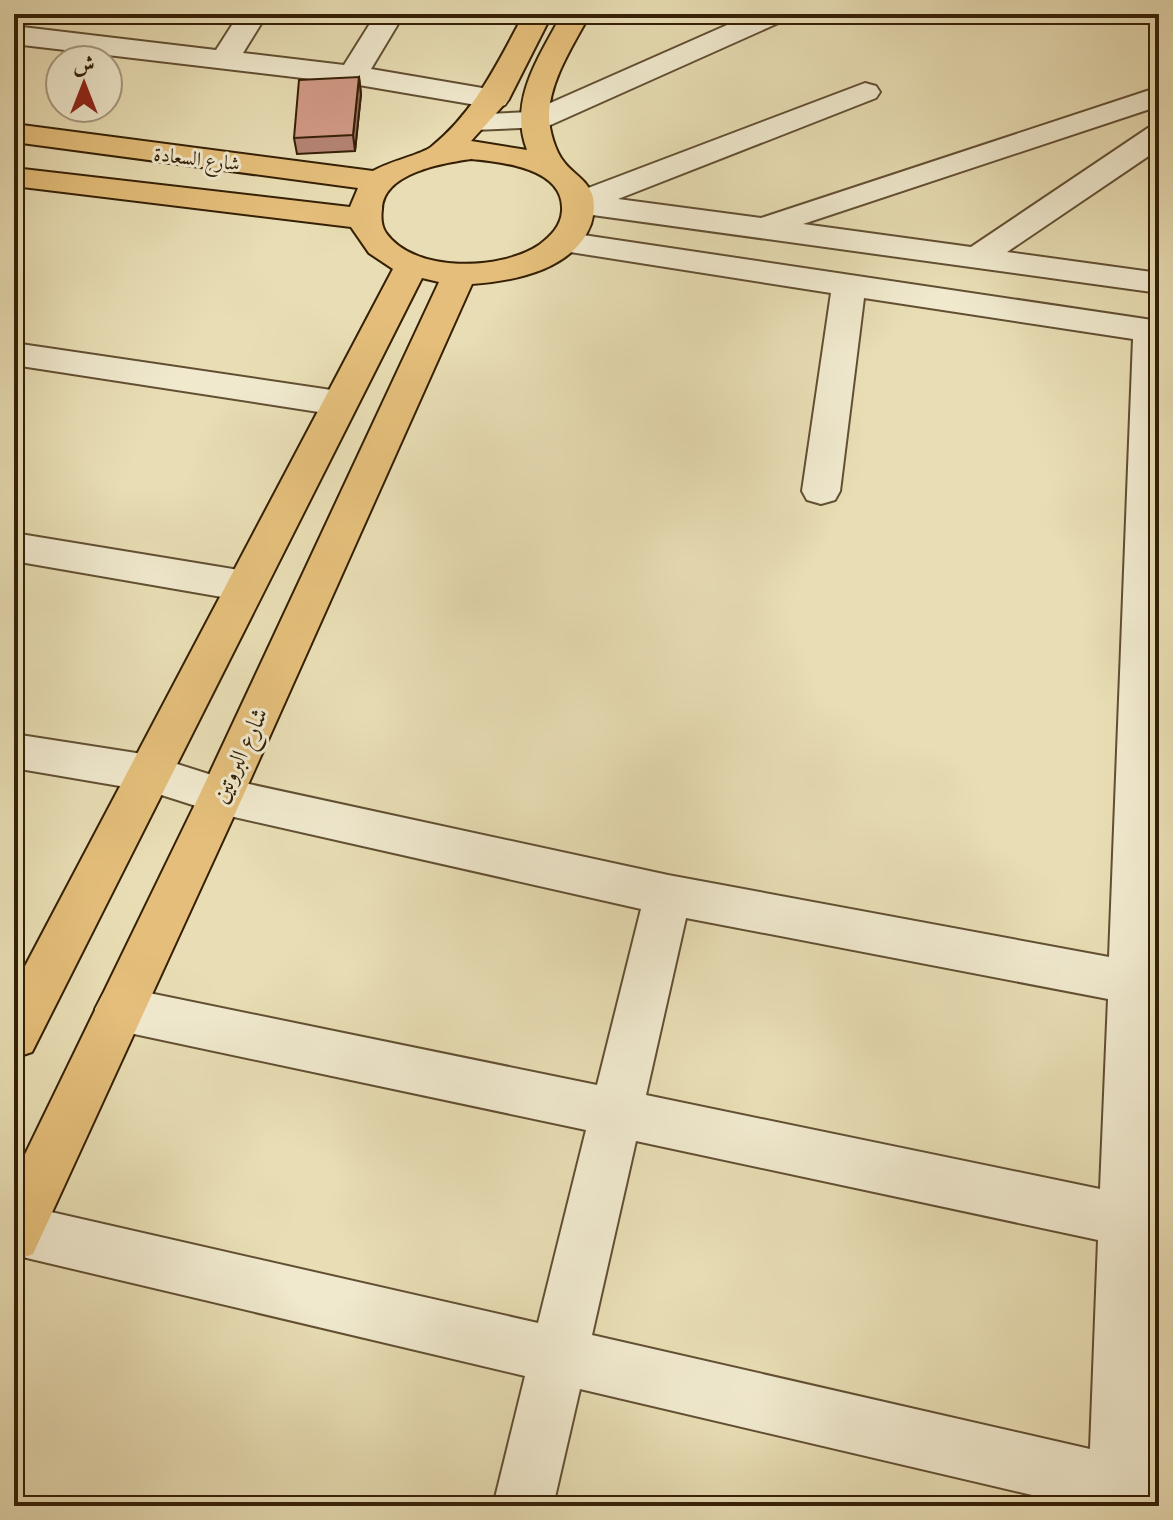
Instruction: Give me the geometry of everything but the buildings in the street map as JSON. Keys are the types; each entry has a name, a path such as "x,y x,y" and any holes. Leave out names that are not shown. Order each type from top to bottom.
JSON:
{"main road":[{"path":"442,153 484,110 538,14"},
{"path":"551,168 539,142 535,121 536,100 576,14"},
{"name":"شارع السعادة","path":"14,133 381,182"},
{"path":"501,152 528,158 551,168 569,184 578,203 576,223 563,242 543,256 518,266 489,272 459,274 412,265 388,253 372,237 365,219 368,199 381,182 408,165 442,153 501,152"},
{"name":"شارع السعادة","path":"14,177 365,219"},
{"path":"14,1034 412,265"},
{"name":"شارع البروتين","path":"15,1232 221,796 459,274"}],"street":[{"path":"224,60 253,14"},
{"path":"353,75 390,14"},
{"path":"14,35 353,75 535,121 775,14"},
{"path":"578,203 865,92"},
{"path":"763,227 1159,96"},
{"path":"978,257 1159,135"},
{"path":"578,203 1159,283"},
{"path":"15,1232 558,1356 1132,1495 1143,1223 1155,331 563,242"},
{"path":"821,491 849,286"},
{"path":"14,354 338,403"},
{"path":"14,547 245,586"},
{"path":"14,751 149,773 221,796 668,895 1146,985"},
{"path":"523,1506 668,895"},
{"path":"120,1009 1143,1223"}]}
